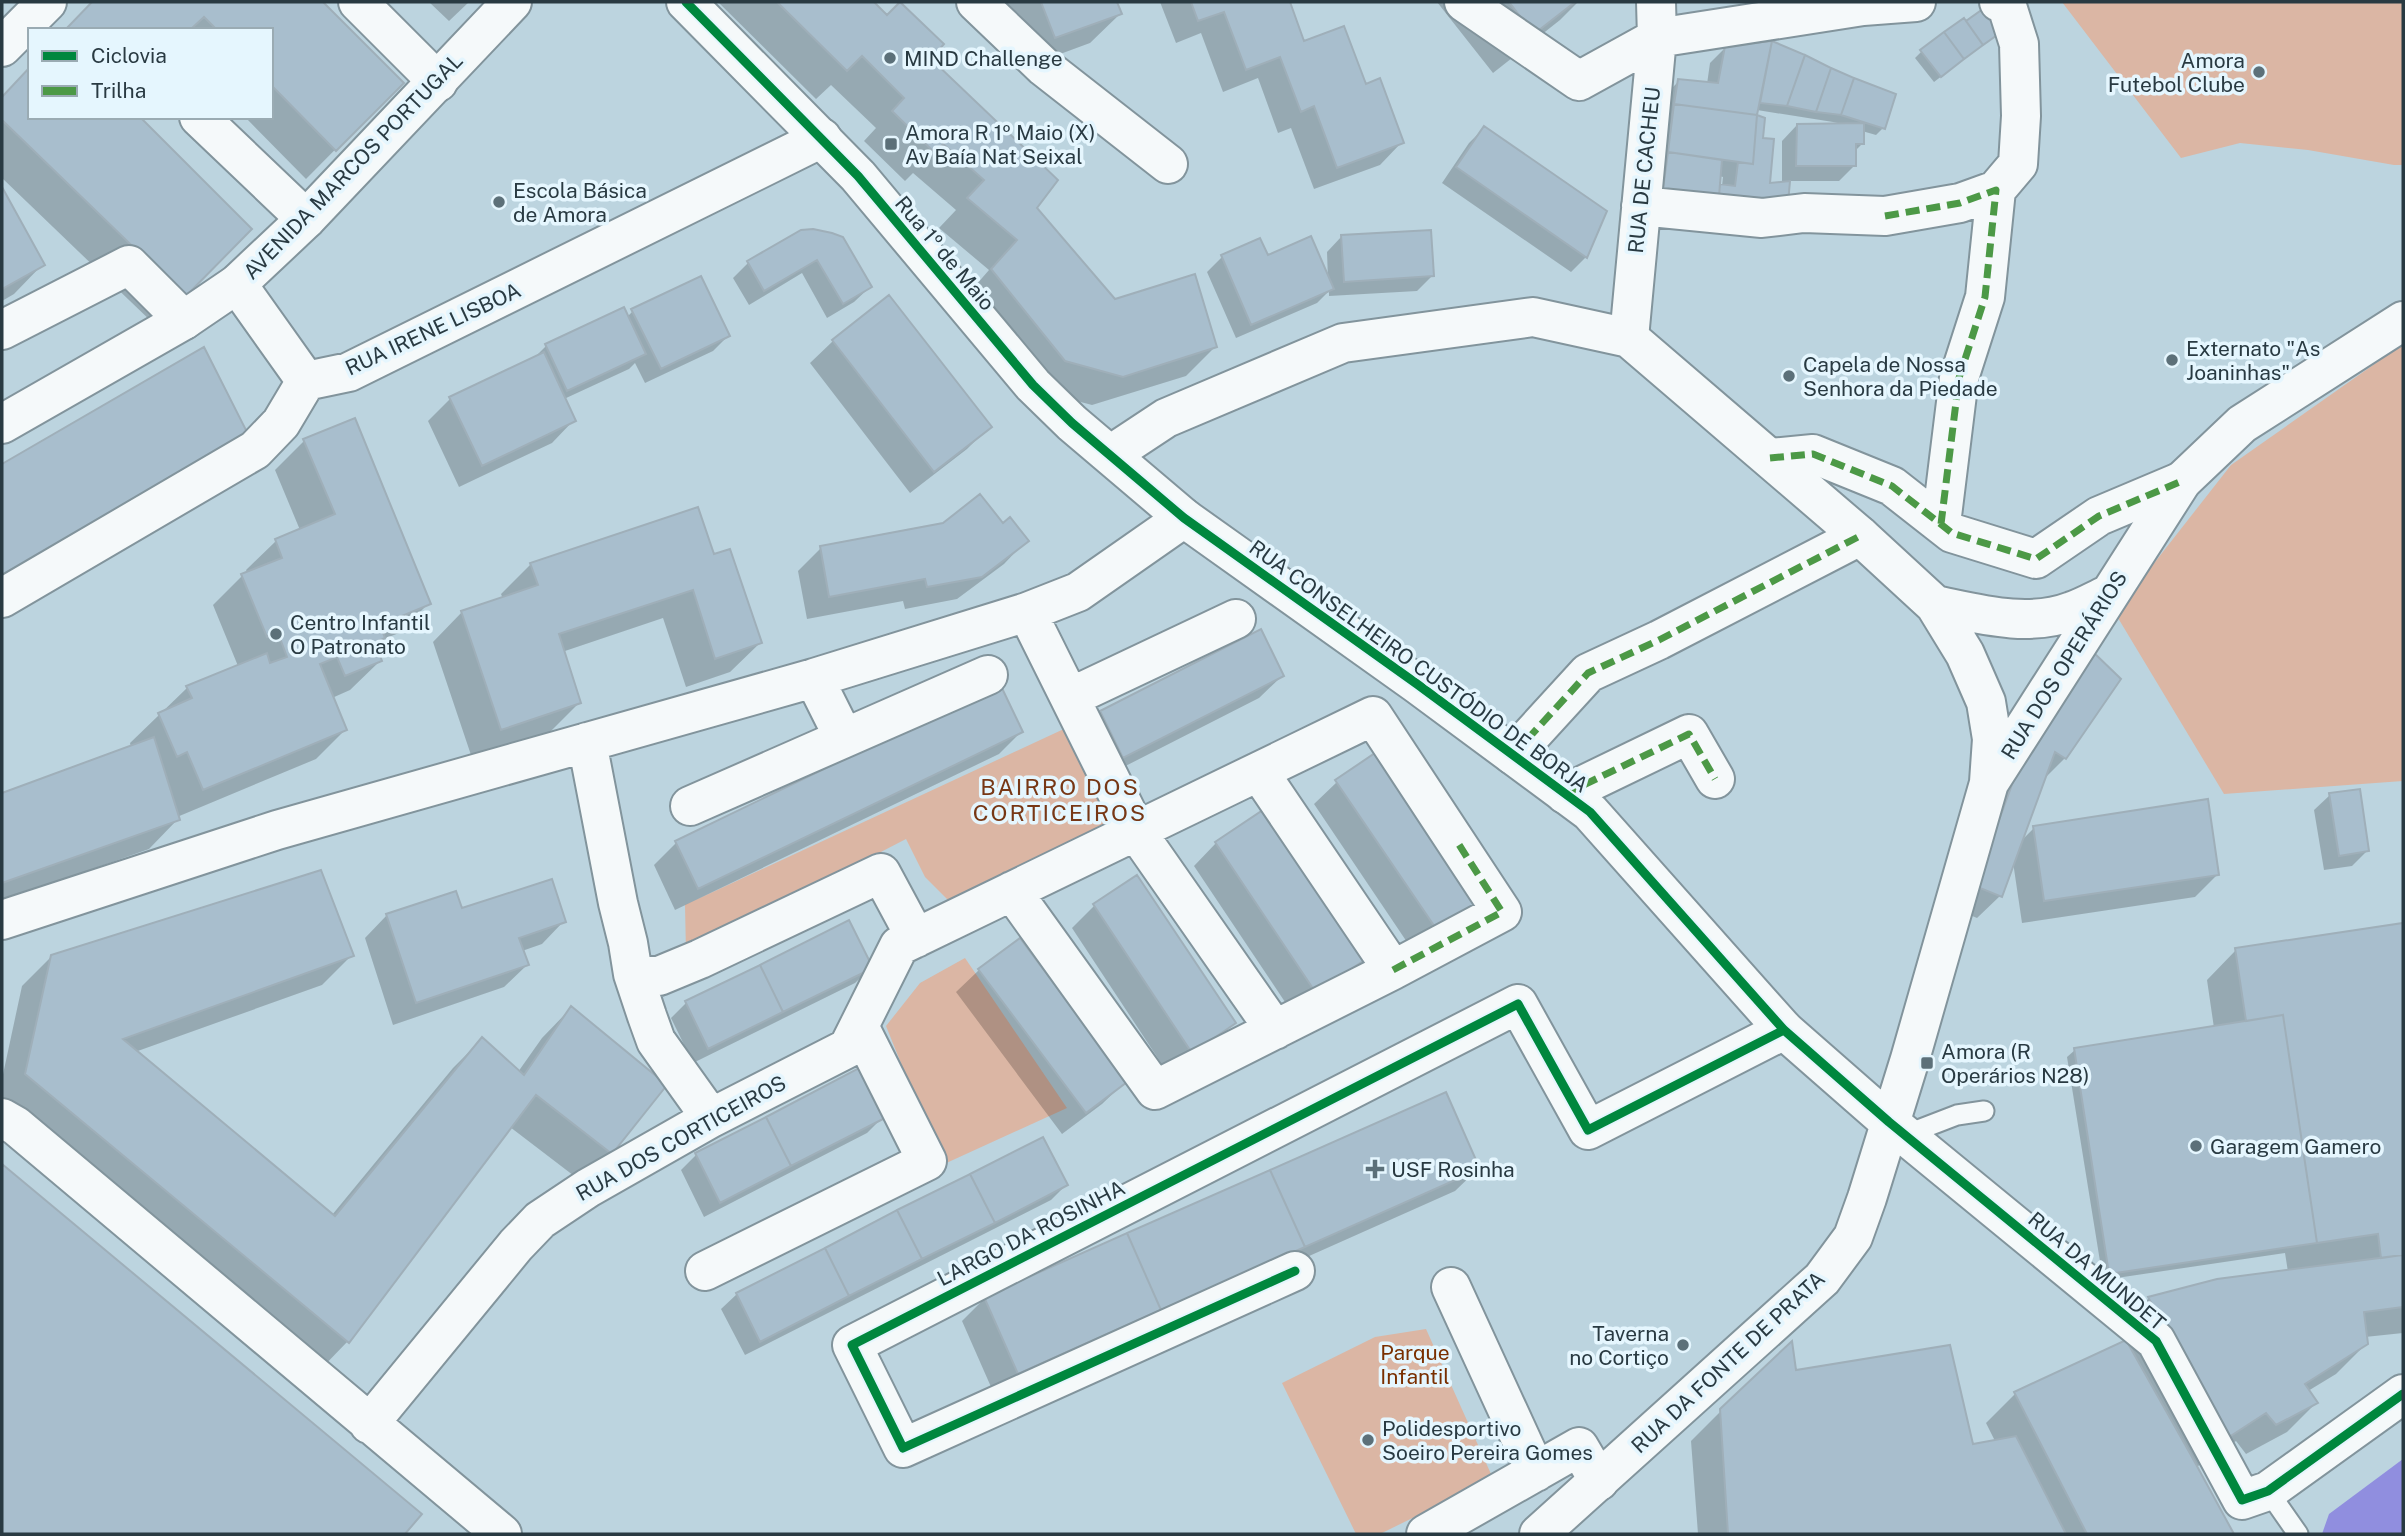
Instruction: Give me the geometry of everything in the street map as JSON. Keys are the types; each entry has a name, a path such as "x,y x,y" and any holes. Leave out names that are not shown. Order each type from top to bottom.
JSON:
{"street":[{"path":"2,47 47,2"},
{"path":"358,2 438,82"},
{"name":"AVENIDA MARCOS PORTUGAL","path":"2,424 184,320 237,284 306,219 512,2"},
{"name":"Rua 1º de Maio","path":"686,2 858,176 1032,385 1184,518"},
{"path":"976,2 1044,68 1168,164"},
{"path":"1464,2 1579,81 1657,20 1916,2"},
{"path":"1641,206 1762,218 1804,213 1885,216 1960,203 1996,190 2018,164 2021,116 2019,44 2006,3 1999,2"},
{"name":"RUA DE CACHEU","path":"1629,338 1657,20"},
{"path":"201,119 306,219"},
{"name":"RUA IRENE LISBOA","path":"306,381 349,372 822,138"},
{"path":"1941,524 1959,378 1986,297 1996,190"},
{"path":"2,330 128,265 184,320"},
{"path":"2,598 255,450 281,423 306,381 237,284"},
{"path":"1110,456 1166,418 1343,343 1532,317 1629,338 1860,536 1935,605 1965,654 1986,702 1992,739 1989,783"},
{"name":"RUA DOS OPERÁRIOS","path":"1897,1128 1910,1059 1989,783 2182,481 2242,424 2403,321"},
{"path":"1770,458 1813,454 1892,485 1952,533 2036,559 2099,516 2182,481"},
{"path":"2,920 277,830 814,678 1027,612 1078,592 1184,518"},
{"name":"RUA CONSELHEIRO CUSTÓDIO DE BORJA","path":"1184,518 1590,812 1784,1030 1897,1128"},
{"path":"1513,755 1588,673 1659,640 1860,536"},
{"path":"1935,605 1996,618 2037,618 2070,612 2107,595"},
{"path":"1027,612 1136,831 1275,1030"},
{"path":"1071,697 1236,619"},
{"path":"690,806 988,675"},
{"path":"814,678 844,738"},
{"name":"RUA DOS CORTICEIROS","path":"369,1424 516,1245 540,1220 587,1188 711,1118 848,1048 899,946 1373,716 1502,912 1393,970"},
{"name":"RUA CONSELHEIRO CUSTÓDIO DE BORJA","path":"1565,794 1689,734 1715,779"},
{"path":"587,741 634,974 656,1041 711,1118"},
{"path":"1012,891 1155,1090 1393,970 1259,772"},
{"path":"634,974 659,976 881,873 916,938"},
{"name":"LARGO DA ROSINHA","path":"1295,1270 903,1448 852,1345 1518,1004 1588,1130 1784,1030"},
{"path":"705,1271 927,1161 859,1026"},
{"path":"2,1118 16,1126 502,1534"},
{"name":"RUA DA FONTE DE PRATA","path":"1539,1534 1822,1279 1853,1237 1897,1128"},
{"name":"RUA DA MUNDET","path":"1897,1128 2156,1341 2242,1500 2268,1491"},
{"path":"1451,1287 1536,1472"},
{"path":"2268,1491 2403,1394"},
{"path":"1426,1534 1580,1447 1600,1481"}],"lane":[{"path":"1897,1128 1984,1111"},
{"path":"2268,1491 2298,1534"}],"green space":[{"name":"Amora Futebol Clube","path":"2062,2 2403,2 2403,165 2308,150 2240,143 2181,158"},
{"path":"2403,344 2403,781 2224,794 2115,613 2231,465"},
{"path":"1066,728 1112,827 950,902 925,877 906,839 686,953 685,905"},
{"path":"965,958 1067,1108 942,1165 886,1026 920,983"},
{"name":"Polidesportivo Soeiro Pereira Gomes","path":"1426,1329 1491,1474 1453,1498 1380,1534 1356,1534 1282,1383 1375,1337"}],"shaded area":[{"path":"2403,1459 2403,1534 2322,1534 2329,1514"}],"building":[{"path":"92,2 323,2 404,83 336,151 273,87 273,28 215,28 204,17 192,28 67,28"},
{"path":"777,2 874,2 887,15 900,2 944,44 931,59 1058,180 1037,208 1115,299 1195,274 1217,347 1123,377 1065,361 991,269 1017,240 967,198 984,180 943,144 935,153 892,111 904,98 862,56 847,71"},
{"path":"1041,2 1117,2 1122,14 1055,38"},
{"path":"1191,2 1290,2 1304,41 1344,26 1366,84 1380,78 1404,143 1337,168 1314,106 1301,112 1280,57 1246,70 1224,12 1198,21"},
{"path":"1509,2 1575,2 1534,34"},
{"path":"1983,9 2000,33 1983,45 1966,21"},
{"path":"1964,18 1983,45 1964,59 1944,32"},
{"path":"1944,32 1964,59 1941,77 1920,50"},
{"path":"1772,41 1757,115 1674,104 1678,79 1718,83 1725,46"},
{"path":"1772,41 1805,55 1787,106 1760,103"},
{"path":"1805,55 1831,68 1816,112 1787,106"},
{"path":"1831,68 1854,78 1841,115 1816,112"},
{"path":"28,69 28,119 142,119 252,229 185,297 2,120 2,97"},
{"path":"1854,78 1896,94 1885,129 1841,115"},
{"path":"1674,104 1757,115 1753,164 1668,152"},
{"path":"1757,115 1765,118 1763,138 1774,139 1770,183 1790,181 1788,203 1719,196 1720,184 1735,186 1738,162 1753,164"},
{"path":"1864,123 1864,144 1856,144 1856,166 1796,166 1797,124"},
{"path":"1484,126 1607,211 1587,258 1456,167"},
{"path":"1668,152 1722,160 1719,196 1663,189"},
{"path":"2,187 45,265 2,289"},
{"path":"813,229 843,237 872,287 843,304 817,260 764,291 747,261 801,230"},
{"path":"1431,230 1434,276 1344,282 1341,235"},
{"path":"1311,236 1334,289 1251,325 1221,255 1260,238 1268,255"},
{"path":"701,276 730,336 661,369 631,309"},
{"path":"889,295 992,427 934,472 832,340"},
{"path":"624,307 646,354 567,391 545,344"},
{"path":"204,347 249,436 2,576 2,464"},
{"path":"544,352 576,421 482,466 449,397"},
{"path":"355,418 431,604 380,625 385,638 375,643 382,661 345,676 337,657 320,664 347,730 203,790 187,752 177,757 158,713 192,698 186,686 267,653 270,663 287,657 278,633 267,637 241,574 282,558 275,539 335,514 303,439"},
{"path":"980,494 1003,523 1010,517 1029,541 982,577 927,587 925,579 829,597 820,546 943,523"},
{"path":"698,507 714,554 730,549 762,643 715,659 693,590 559,634 581,703 501,730 461,611 538,585 530,563"},
{"path":"1261,629 1284,676 1123,758 1100,711"},
{"path":"2091,650 2121,679 2066,759 2055,752 2002,897 1975,886 2022,757"},
{"path":"1000,684 1023,732 698,889 675,841"},
{"path":"154,737 180,820 2,883 2,793"},
{"path":"1381,749 1482,899 1437,930 1335,780"},
{"path":"2360,789 2369,851 2339,856 2329,793"},
{"path":"2208,799 2219,875 2044,901 2033,826"},
{"path":"1263,810 1363,961 1316,993 1215,842"},
{"path":"321,870 354,956 123,1039 335,1216 482,1037 524,1075 571,1006 667,1085 612,1154 536,1095 349,1343 25,1074 51,955"},
{"path":"1137,875 1236,1023 1192,1053 1093,904"},
{"path":"552,879 566,922 519,938 529,965 416,1003 386,914 456,891 462,908"},
{"path":"849,920 873,968 783,1012 760,965"},
{"path":"2403,923 2403,1255 2381,1258 2378,1234 2317,1243 2283,1015 2246,1021 2235,948"},
{"path":"1020,938 1127,1082 1086,1113 978,969"},
{"path":"760,965 783,1012 708,1049 685,1001"},
{"name":"Garagem Gamero","path":"2283,1015 2317,1243 2109,1274 2074,1048"},
{"path":"859,1068 885,1118 791,1166 766,1117"},
{"path":"1446,1092 1480,1169 1305,1247 1270,1170"},
{"path":"766,1117 791,1166 720,1203 695,1153"},
{"path":"1043,1137 1068,1185 995,1223 970,1174"},
{"path":"2,1164 422,1514 405,1534 2,1534"},
{"path":"1270,1170 1305,1247 1161,1310 1127,1233"},
{"path":"970,1174 995,1223 922,1259 897,1210"},
{"path":"897,1210 922,1259 849,1296 825,1248"},
{"path":"1127,1233 1161,1310 1018,1374 984,1297"},
{"path":"825,1248 849,1296 760,1342 736,1293"},
{"path":"2403,1255 2403,1307 2364,1312 2368,1344 2305,1384 2318,1403 2276,1425 2266,1413 2226,1439 2148,1297 2217,1279"},
{"path":"2126,1340 2234,1534 2087,1534 2014,1392"},
{"path":"1792,1341 1796,1370 1950,1345 1973,1444 2016,1436 2066,1534 1728,1534 1720,1409"}],"marked path":[{"path":"1885,216 1960,203 1996,190 1985,297 1959,378 1941,524"},
{"path":"1770,458 1813,454 1892,486 1952,533 2036,559 2099,516 2182,481"},
{"path":"1513,755 1588,673 1659,640 1860,536"},
{"path":"1565,794 1689,734 1715,779"},
{"path":"1393,970 1502,912 1456,840"}],"cycle path":[{"path":"686,2 858,176 1033,385 1072,423 1184,518 1417,684 1590,812 1784,1030 1889,1122 2156,1341 2242,1500 2268,1491 2403,1394"},
{"path":"1295,1271 903,1448 852,1345 1518,1004 1588,1130 1784,1030"}],"place":[{"name":"MIND Challenge","path":"890,58"},
{"name":"Amora Futebol Clube","path":"2259,72"},
{"name":"Amora R 1º Maio (X) Av Baía Nat Seixal","path":"891,144"},
{"name":"Escola Básica de Amora","path":"499,202"},
{"name":"Externato \"As Joaninhas\"","path":"2172,360"},
{"name":"Capela de Nossa Senhora da Piedade","path":"1789,376"},
{"name":"Centro Infantil O Patronato","path":"276,634"},
{"name":"Amora (R Operários N28)","path":"1927,1063"},
{"name":"Garagem Gamero","path":"2196,1146"},
{"name":"USF Rosinha","path":"1375,1169"},
{"name":"Taverna no Cortiço","path":"1683,1345"},
{"name":"Polidesportivo Soeiro Pereira Gomes","path":"1368,1440"}],"district":[{"name":"BAIRRO DOS CORTICEIROS","path":"1060,799"}],"park label":[{"name":"Parque Infantil","path":"1415,1364"}]}
